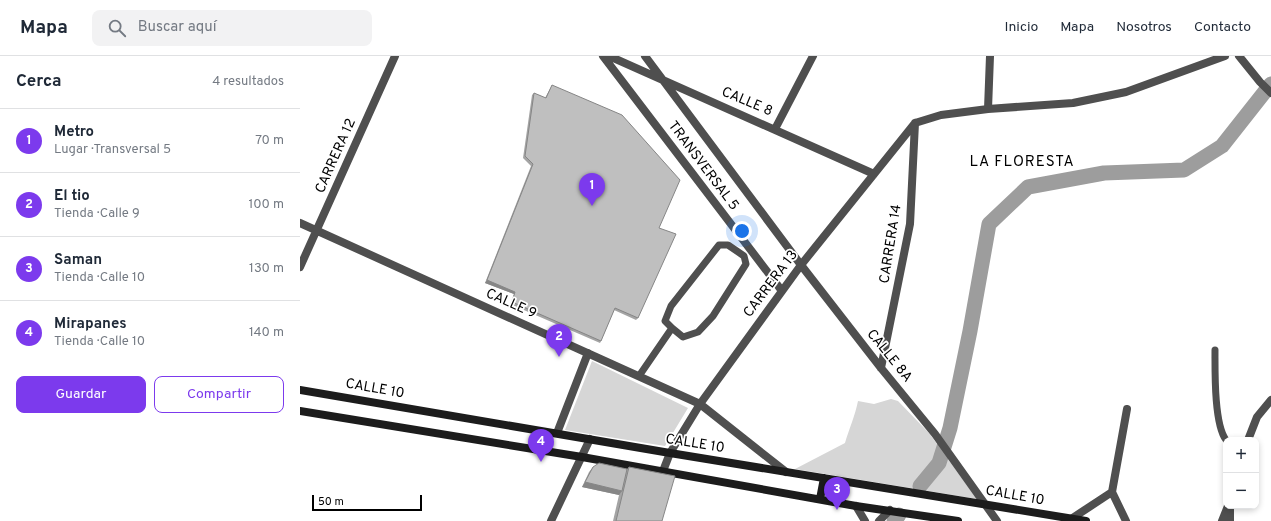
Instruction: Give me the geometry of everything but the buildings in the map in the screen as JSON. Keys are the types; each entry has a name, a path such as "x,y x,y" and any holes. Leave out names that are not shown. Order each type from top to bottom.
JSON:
{"main road":[{"name":"CALLE 10","path":"300,390 670,453 1086,521"},
{"path":"300,410 582,457 856,506 958,521"},
{"path":"820,499 824,478"}],"street":[{"name":"CARRERA 12","path":"300,267 395,56"},
{"name":"TRANSVERSAL 5","path":"603,56 782,291"},
{"name":"CALLE 8","path":"609,56 874,174"},
{"name":"TRANSVERSAL 5","path":"645,56 801,265"},
{"path":"775,129 813,56"},
{"path":"988,109 990,56"},
{"path":"915,123 941,115 988,109 1073,103 1126,92 1225,56"},
{"path":"1239,56 1271,93"},
{"name":"CARRERA 13","path":"663,471 670,453 700,404 801,265 915,123"},
{"name":"CARRERA 14","path":"881,368 910,224 915,123"},
{"name":"CALLE 9","path":"300,223 700,404 786,472"},
{"name":"CALLE 8A","path":"801,265 881,368 936,434 985,504"},
{"path":"557,433 588,353"},
{"path":"1249,437 1257,417 1271,400"},
{"path":"1126,521 1112,492 1127,409"},
{"path":"551,521 590,439"},
{"path":"1071,518 1112,492"},
{"path":"985,504 996,521"},
{"path":"856,506 865,521"},
{"path":"1222,521 1228,509"},
{"path":"1229,509 1230,521"},
{"path":"879,521 890,510"}],"lane":[{"path":"719,245 728,245 744,256 746,264 736,282 713,316 698,332 683,337 672,328 665,321 671,306 719,245"},
{"path":"639,376 672,328"},
{"path":"1215,350 1215,390 1221,427 1225,437"}],"shaded area":[{"path":"592,361 688,408 665,446 565,430"},
{"path":"891,399 898,401 929,433 977,499 795,469 845,443 858,401 874,404"}],"waterway":[{"path":"920,486 939,463 950,428 970,331 989,224 1028,187 1104,173 1184,170 1222,146 1271,84"},
{"path":"894,521 899,515"}],"place":[{"name":"Metro","path":"592,206"},
{"name":"El tio","path":"559,357"},
{"name":"Mirapanes","path":"541,462"},
{"name":"Saman","path":"837,510"}],"district":[{"name":"LA FLORESTA","path":"1022,162"}]}
